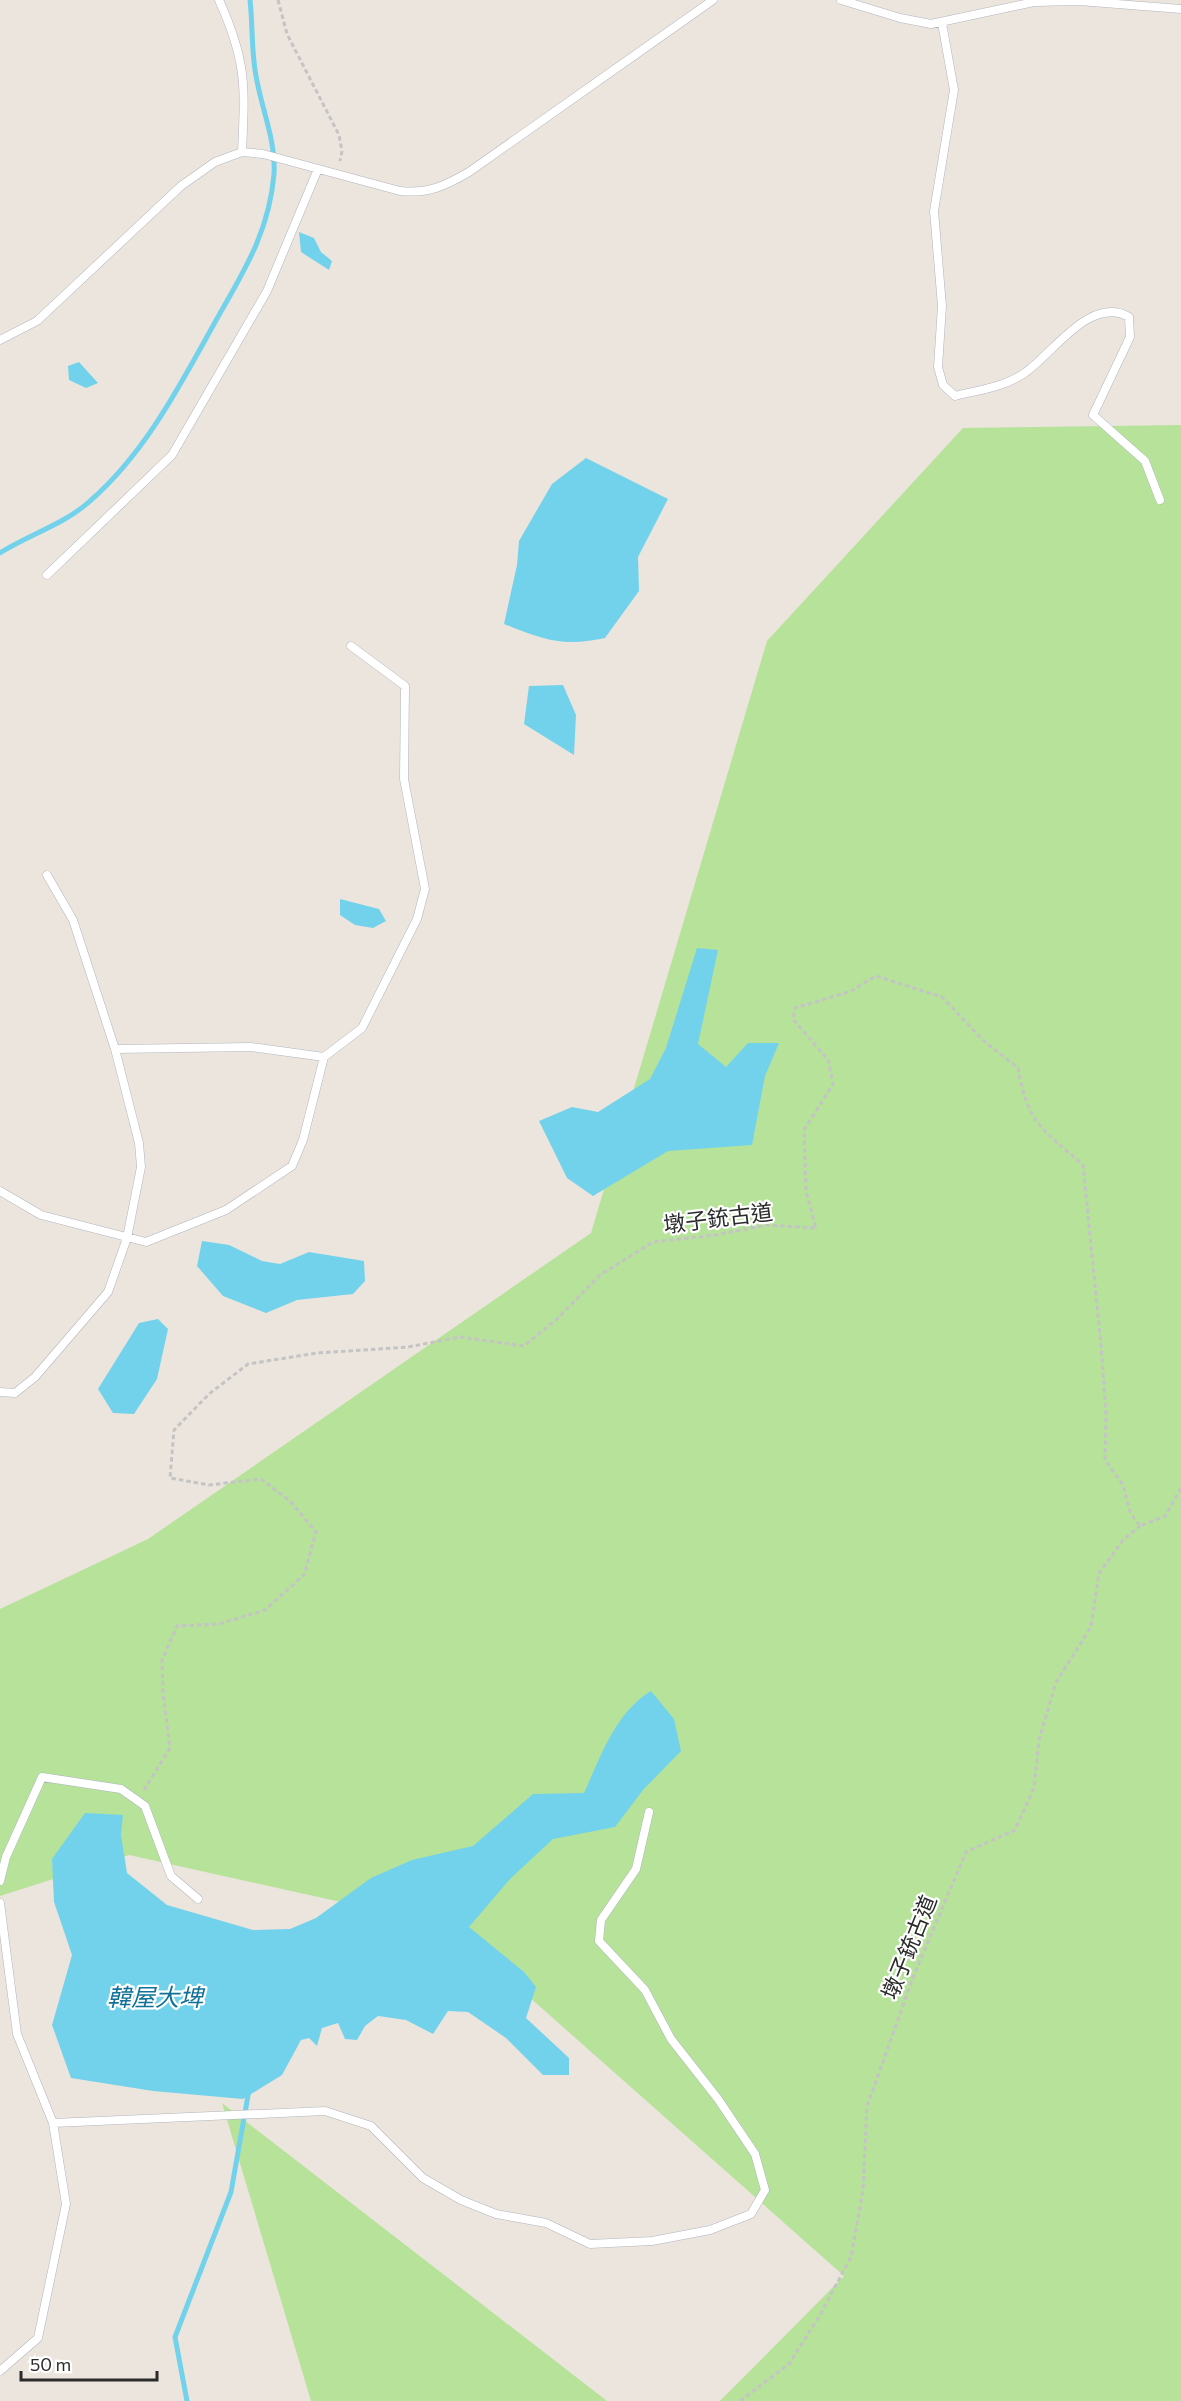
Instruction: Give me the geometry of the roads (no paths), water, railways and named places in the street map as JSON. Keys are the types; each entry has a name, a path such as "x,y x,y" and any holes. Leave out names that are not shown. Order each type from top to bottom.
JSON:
{"lane":[{"path":"219,0 236,36 243,68 242,152"},
{"path":"0,340 37,321 181,186 215,162 242,152 263,154 400,191 418,193 441,188 469,172 713,0"},
{"path":"841,0 913,22 942,23 1034,2 1080,1 1181,9"},
{"path":"942,23 954,90 934,211 942,306 938,367 943,385 956,396 1003,384 1025,373 1087,319 1109,311 1120,312 1129,317 1130,337 1093,416 1146,461 1160,500"},
{"path":"47,576 172,455 267,291 318,169"},
{"path":"0,1191 41,1215 146,1242 226,1210 292,1166 303,1140 324,1057 362,1028 417,919 425,889 404,779 405,686 351,646"},
{"path":"0,1392 15,1393 28,1382 108,1292 127,1238 141,1167 140,1143 115,1049 73,920 47,875"},
{"path":"115,1049 251,1047 324,1057"},
{"path":"0,1881 6,1857 42,1777 121,1789 145,1806 171,1876 198,1899"},
{"path":"53,2123 325,2111 371,2126 423,2178 461,2200 496,2214 546,2223 590,2244 652,2241 710,2230 751,2214 765,2190 755,2154 718,2099 671,2039 645,1990 599,1941 601,1920 636,1869 649,1812"},
{"path":"0,1903 17,2034 53,2123 66,2204 38,2338 0,2371"}],"water":[{"path":"299,232 314,238 321,252 332,261 329,270 301,252"},
{"path":"79,362 98,383 86,388 69,380 68,366"},
{"path":"586,458 668,499 638,557 639,591 605,638 565,642 542,638 504,624 517,565 519,541 552,484"},
{"path":"563,685 576,715 574,755 524,724 529,686"},
{"path":"340,899 379,909 386,921 373,928 355,925 340,915"},
{"path":"697,948 718,950 698,1044 726,1067 748,1043 779,1043 765,1076 752,1145 668,1151 593,1196 567,1178 539,1121 572,1107 598,1112 650,1079 666,1048"},
{"path":"202,1241 229,1245 262,1261 280,1264 309,1252 364,1261 365,1281 353,1294 297,1300 266,1313 223,1296 197,1266"},
{"path":"158,1319 168,1329 157,1379 134,1414 113,1413 98,1389 139,1323"},
{"name":"韓屋大埤","path":"651,1691 674,1719 681,1751 643,1790 615,1827 553,1839 510,1879 469,1927 524,1972 536,1987 526,2018 569,2058 569,2075 543,2075 506,2038 468,2012 448,2011 433,2034 406,2020 378,2016 365,2026 357,2040 345,2039 338,2023 322,2028 317,2046 309,2038 301,2040 282,2075 243,2099 153,2091 71,2078 52,2025 72,1955 54,1902 52,1859 85,1813 123,1815 121,1835 127,1873 167,1905 253,1930 290,1929 316,1918 371,1878 412,1860 473,1846 533,1794 584,1793 618,1723 638,1700"}],"waterway":[{"path":"0,553 80,509 128,462 174,395 253,253 271,196 274,162 255,71 250,0"},
{"path":"187,2401 175,2337 231,2192 249,2090"}]}
